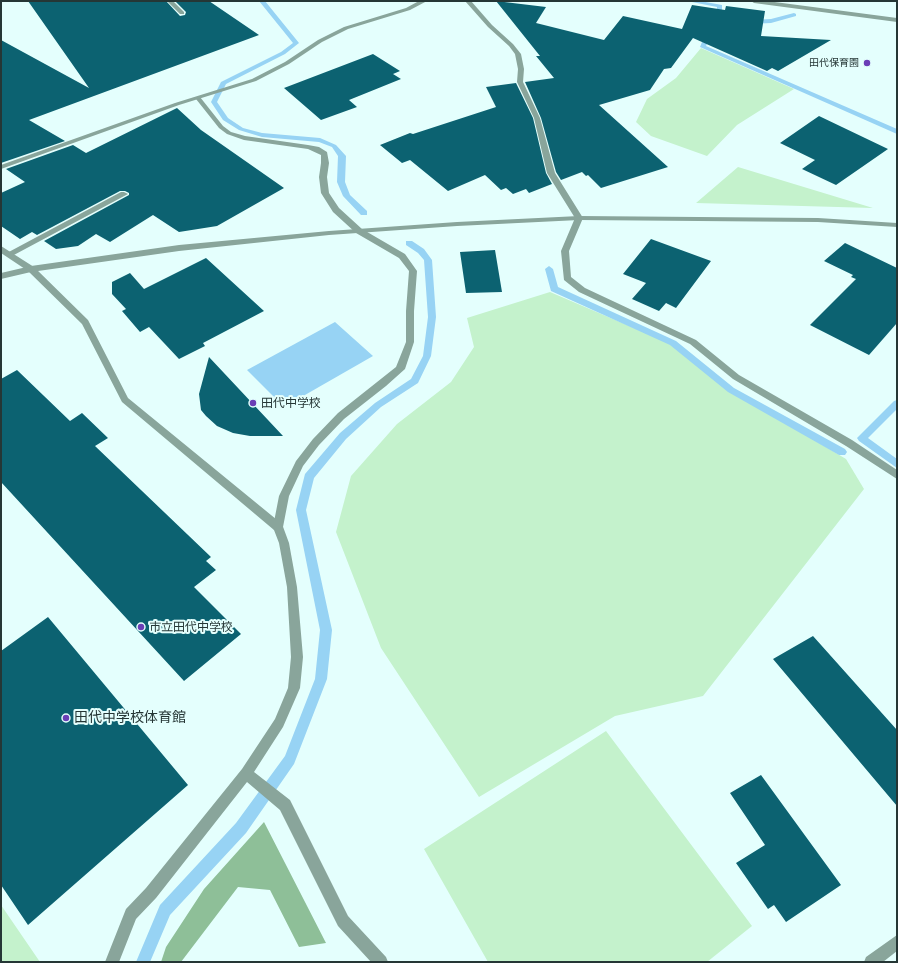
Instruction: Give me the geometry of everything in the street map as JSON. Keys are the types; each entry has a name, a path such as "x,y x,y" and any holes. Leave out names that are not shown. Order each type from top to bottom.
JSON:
{"street":[{"path":"170,1 182,13"},
{"path":"1,167 176,104 254,80 288,63 320,42 346,28 408,9 424,1"},
{"path":"468,1 518,54 521,69 520,82 537,118 551,173 579,218"},
{"path":"754,1 897,20"},
{"path":"198,98 221,127 229,133 244,138 308,147 316,149 324,154 325,163 323,177 325,193 336,210 359,231 402,256 413,271 410,311 410,342 400,369 341,416 316,442 299,464 284,496 278,527"},
{"path":"5,252 124,194"},
{"path":"579,218 565,251 568,278 582,290 693,342 736,377 849,443 897,475"},
{"path":"1,276 31,269 180,248 359,231 457,224 579,218 818,220 897,225"},
{"path":"5,252 31,269 85,322 125,400 278,527 284,543 292,587 297,657 294,688 279,723 246,773 150,893 131,914 112,962"},
{"path":"246,773 285,805 343,921 381,962"},
{"path":"871,962 897,942"}],"green space":[{"path":"701,48 794,89 737,125 707,156 651,136 636,122 647,99 676,78"},
{"path":"738,167 873,208 696,203"},
{"path":"550,292 669,343 727,388 846,459 864,489 703,696 615,716 479,797 381,648 336,532 351,476 397,424 451,382 474,347 467,318"},
{"path":"606,731 752,926 707,962 488,962 424,849"},
{"path":"264,822 326,943 299,947 270,890 238,887 181,962 161,962 166,947 204,889"},
{"path":"1,905 40,962 1,962"}],"water":[{"path":"335,322 373,356 284,407 247,370"}],"building":[{"path":"28,1 166,1 180,16 185,15 186,12 175,1 209,1 259,35 29,120 65,141 1,163 1,40 89,88"},
{"path":"496,1 546,7 536,23 604,40 623,16 682,29 692,5 725,10 726,6 765,11 761,36 831,40 778,71 772,68 767,71 693,38 671,68 664,69 650,90 599,105 668,167 601,188 588,175 586,176 582,172 561,180 556,172 541,118 525,82 554,78 536,56 540,56"},
{"path":"373,54 400,71 393,74 401,79 349,100 357,107 321,120 284,88"},
{"path":"516,83 533,118 546,173 552,184 529,193 526,189 513,194 506,188 501,190 485,175 448,191 410,160 402,163 380,145 410,133 413,134 496,107 486,87"},
{"path":"177,108 201,130 284,188 217,226 179,232 153,215 110,242 96,234 78,246 56,249 44,241 129,195 129,193 125,191 120,191 37,235 32,232 20,239 1,226 1,193 25,182 6,169 73,145 86,153"},
{"path":"819,116 888,149 836,185 802,169 815,160 780,143"},
{"path":"651,239 711,261 676,308 666,303 659,311 632,299 646,283 623,274"},
{"path":"845,243 897,268 897,323 869,355 810,325 856,279 851,277 853,275 824,261"},
{"path":"495,250 502,292 466,293 460,252"},
{"path":"206,258 264,311 203,343 205,346 179,359 149,327 140,332 122,311 126,309 112,294 112,282 130,273 144,289"},
{"path":"209,357 283,436 250,436 233,433 217,426 206,416 201,410 199,394"},
{"path":"17,370 70,421 82,413 108,438 95,446 211,557 206,561 216,570 194,587 241,634 184,681 1,482 1,379"},
{"name":"田代中学校体育館","path":"48,617 188,785 28,925 1,885 1,651"},
{"path":"813,636 897,730 897,806 773,659"},
{"path":"761,775 841,885 786,922 774,905 768,909 736,863 765,845 730,793"}],"waterway":[{"path":"262,1 296,43 283,53 223,83 214,102 225,119 241,129 262,135 320,140 334,146 342,156 341,182 347,196 364,213"},
{"path":"690,1 720,6 719,20 722,21"},
{"path":"751,22 771,21 794,15"},
{"path":"717,39 704,43 703,47 897,132"},
{"path":"143,962 165,910 241,828 290,760 321,679 326,630 301,510 309,477 343,436 378,405 415,381 427,356 432,317 428,260 421,251 409,243"},
{"path":"549,269 554,289 673,343 731,390 842,452"},
{"path":"897,403 862,438 897,464"}],"place":[{"name":"田代保育園","path":"867,63"},
{"name":"田代中学校","path":"253,403"},
{"name":"市立田代中学校","path":"141,627"},
{"name":"田代中学校体育館","path":"66,718"}]}
